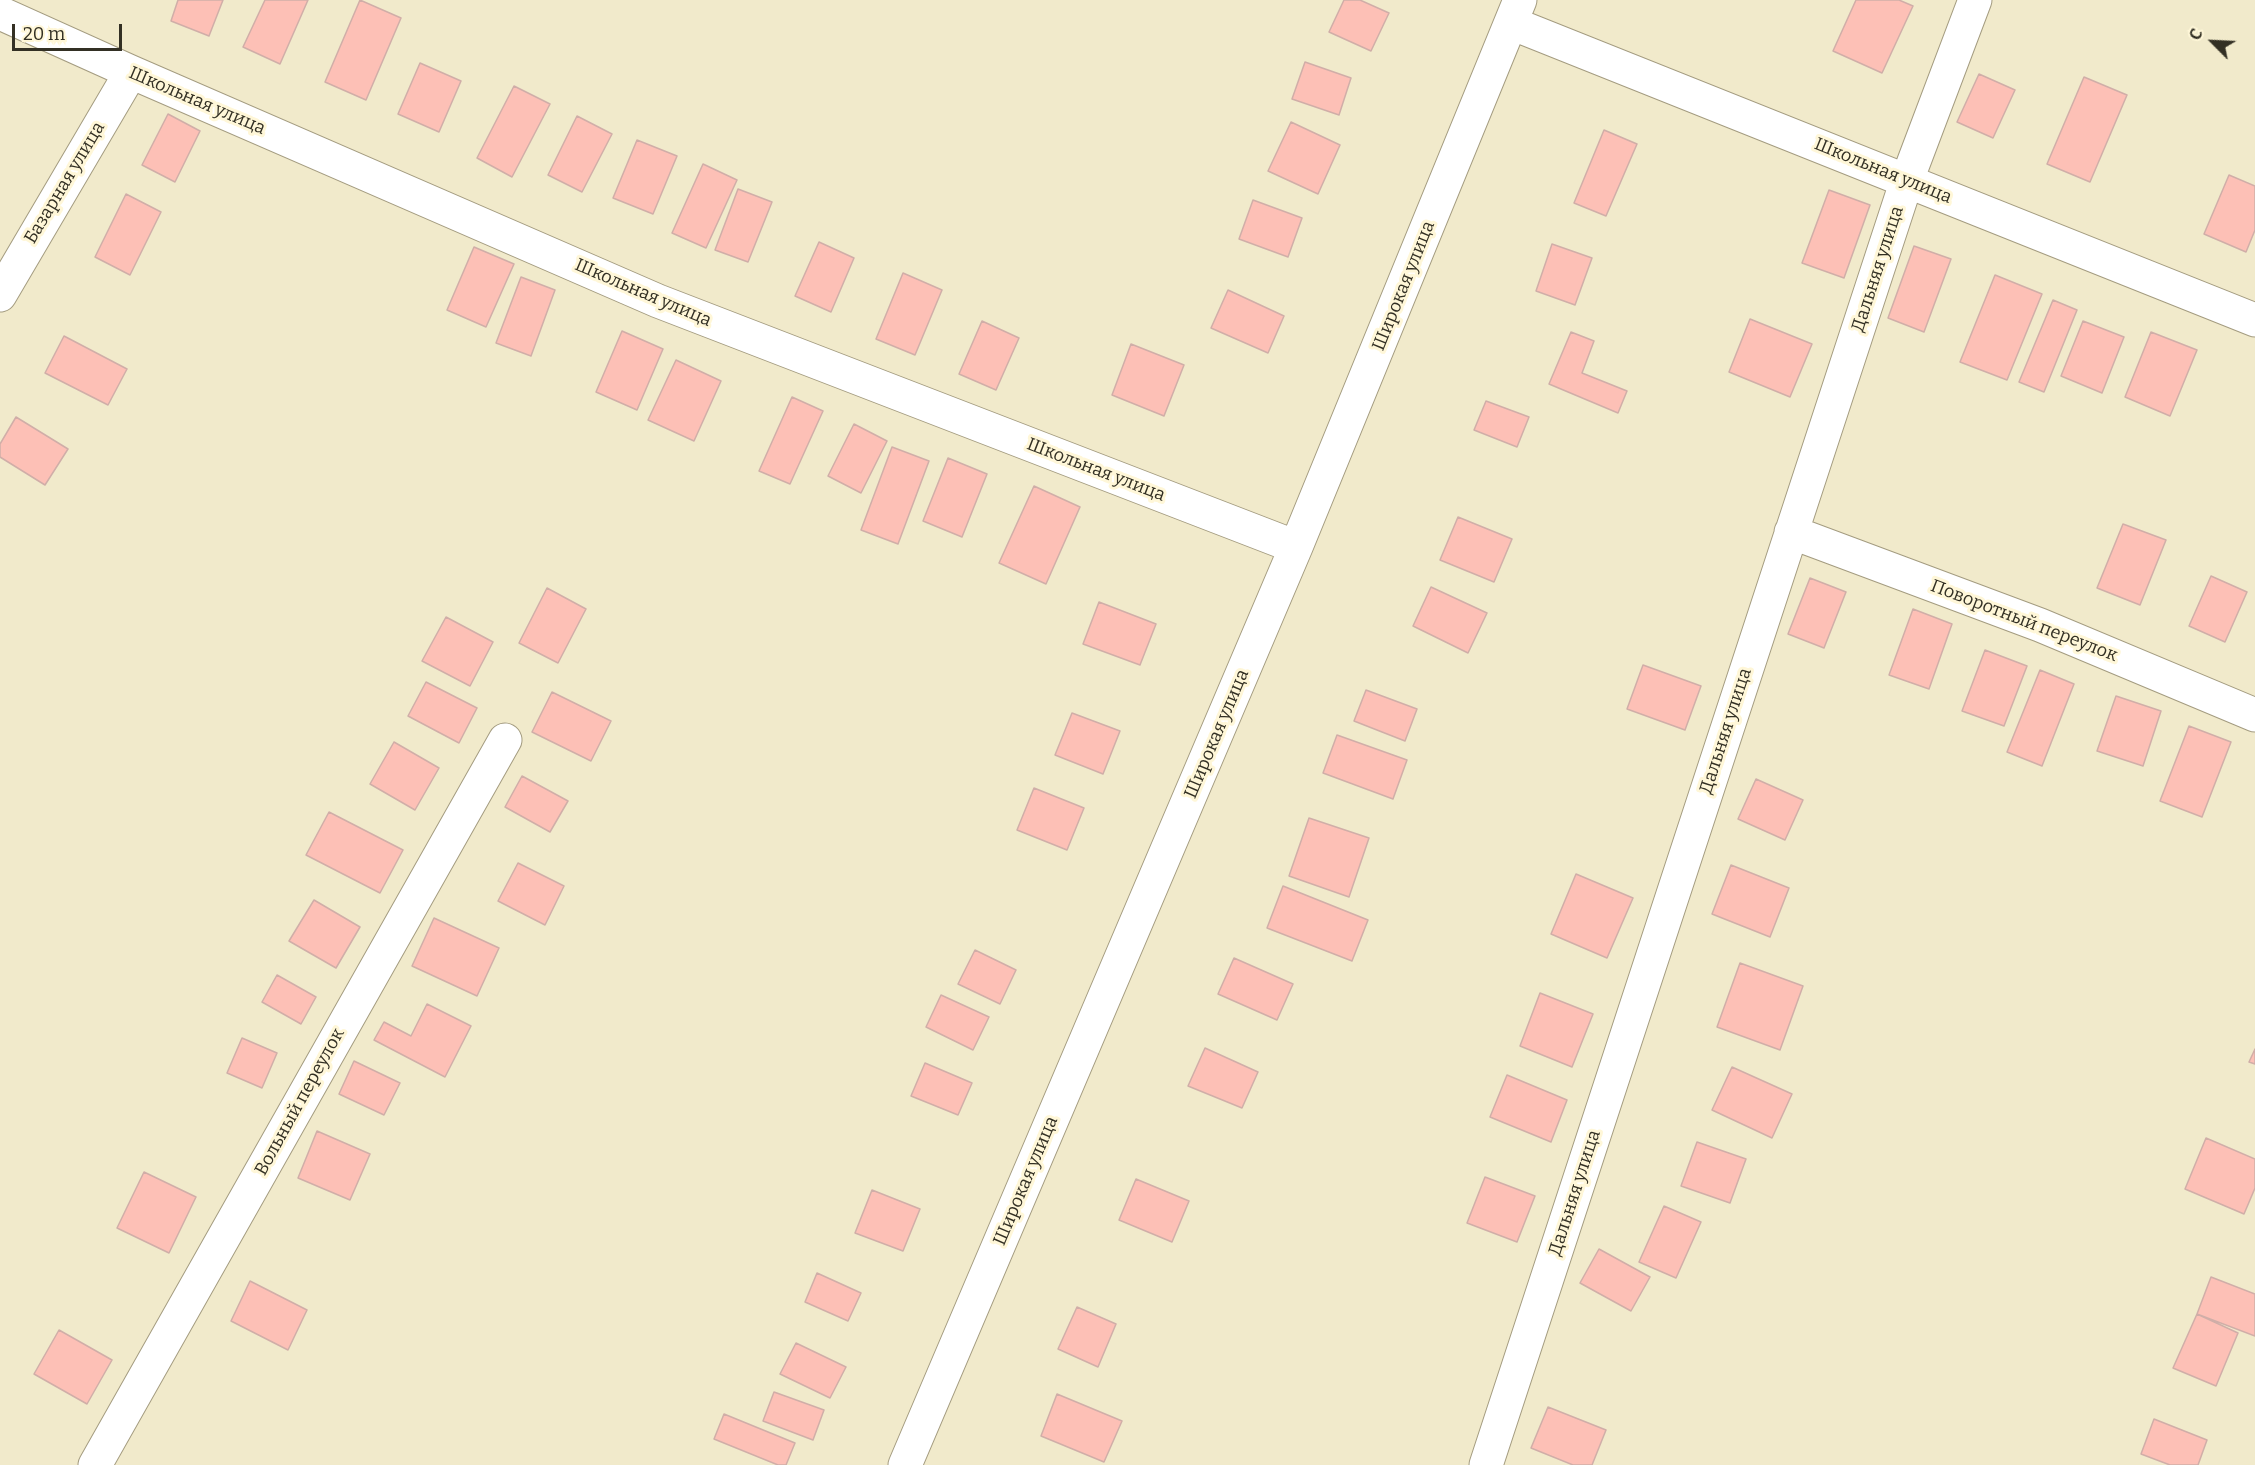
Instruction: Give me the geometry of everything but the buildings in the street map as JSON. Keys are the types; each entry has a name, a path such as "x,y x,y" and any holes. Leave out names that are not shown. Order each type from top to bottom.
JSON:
{"street":[{"name":"Дальняя улица","path":"1486,1465 1907,180 1975,0"},
{"name":"Школьная улица","path":"1516,12 1907,180 2255,320"},
{"name":"Широкая улица","path":"905,1465 1296,547 1516,12"},
{"name":"Школьная улица","path":"0,13 658,301 1296,547"},
{"name":"Базарная улица","path":"0,295 131,72"},
{"name":"Поворотный переулок","path":"1791,532 2040,625 2255,715"},
{"name":"Вольный переулок","path":"95,1465 505,740"}]}
